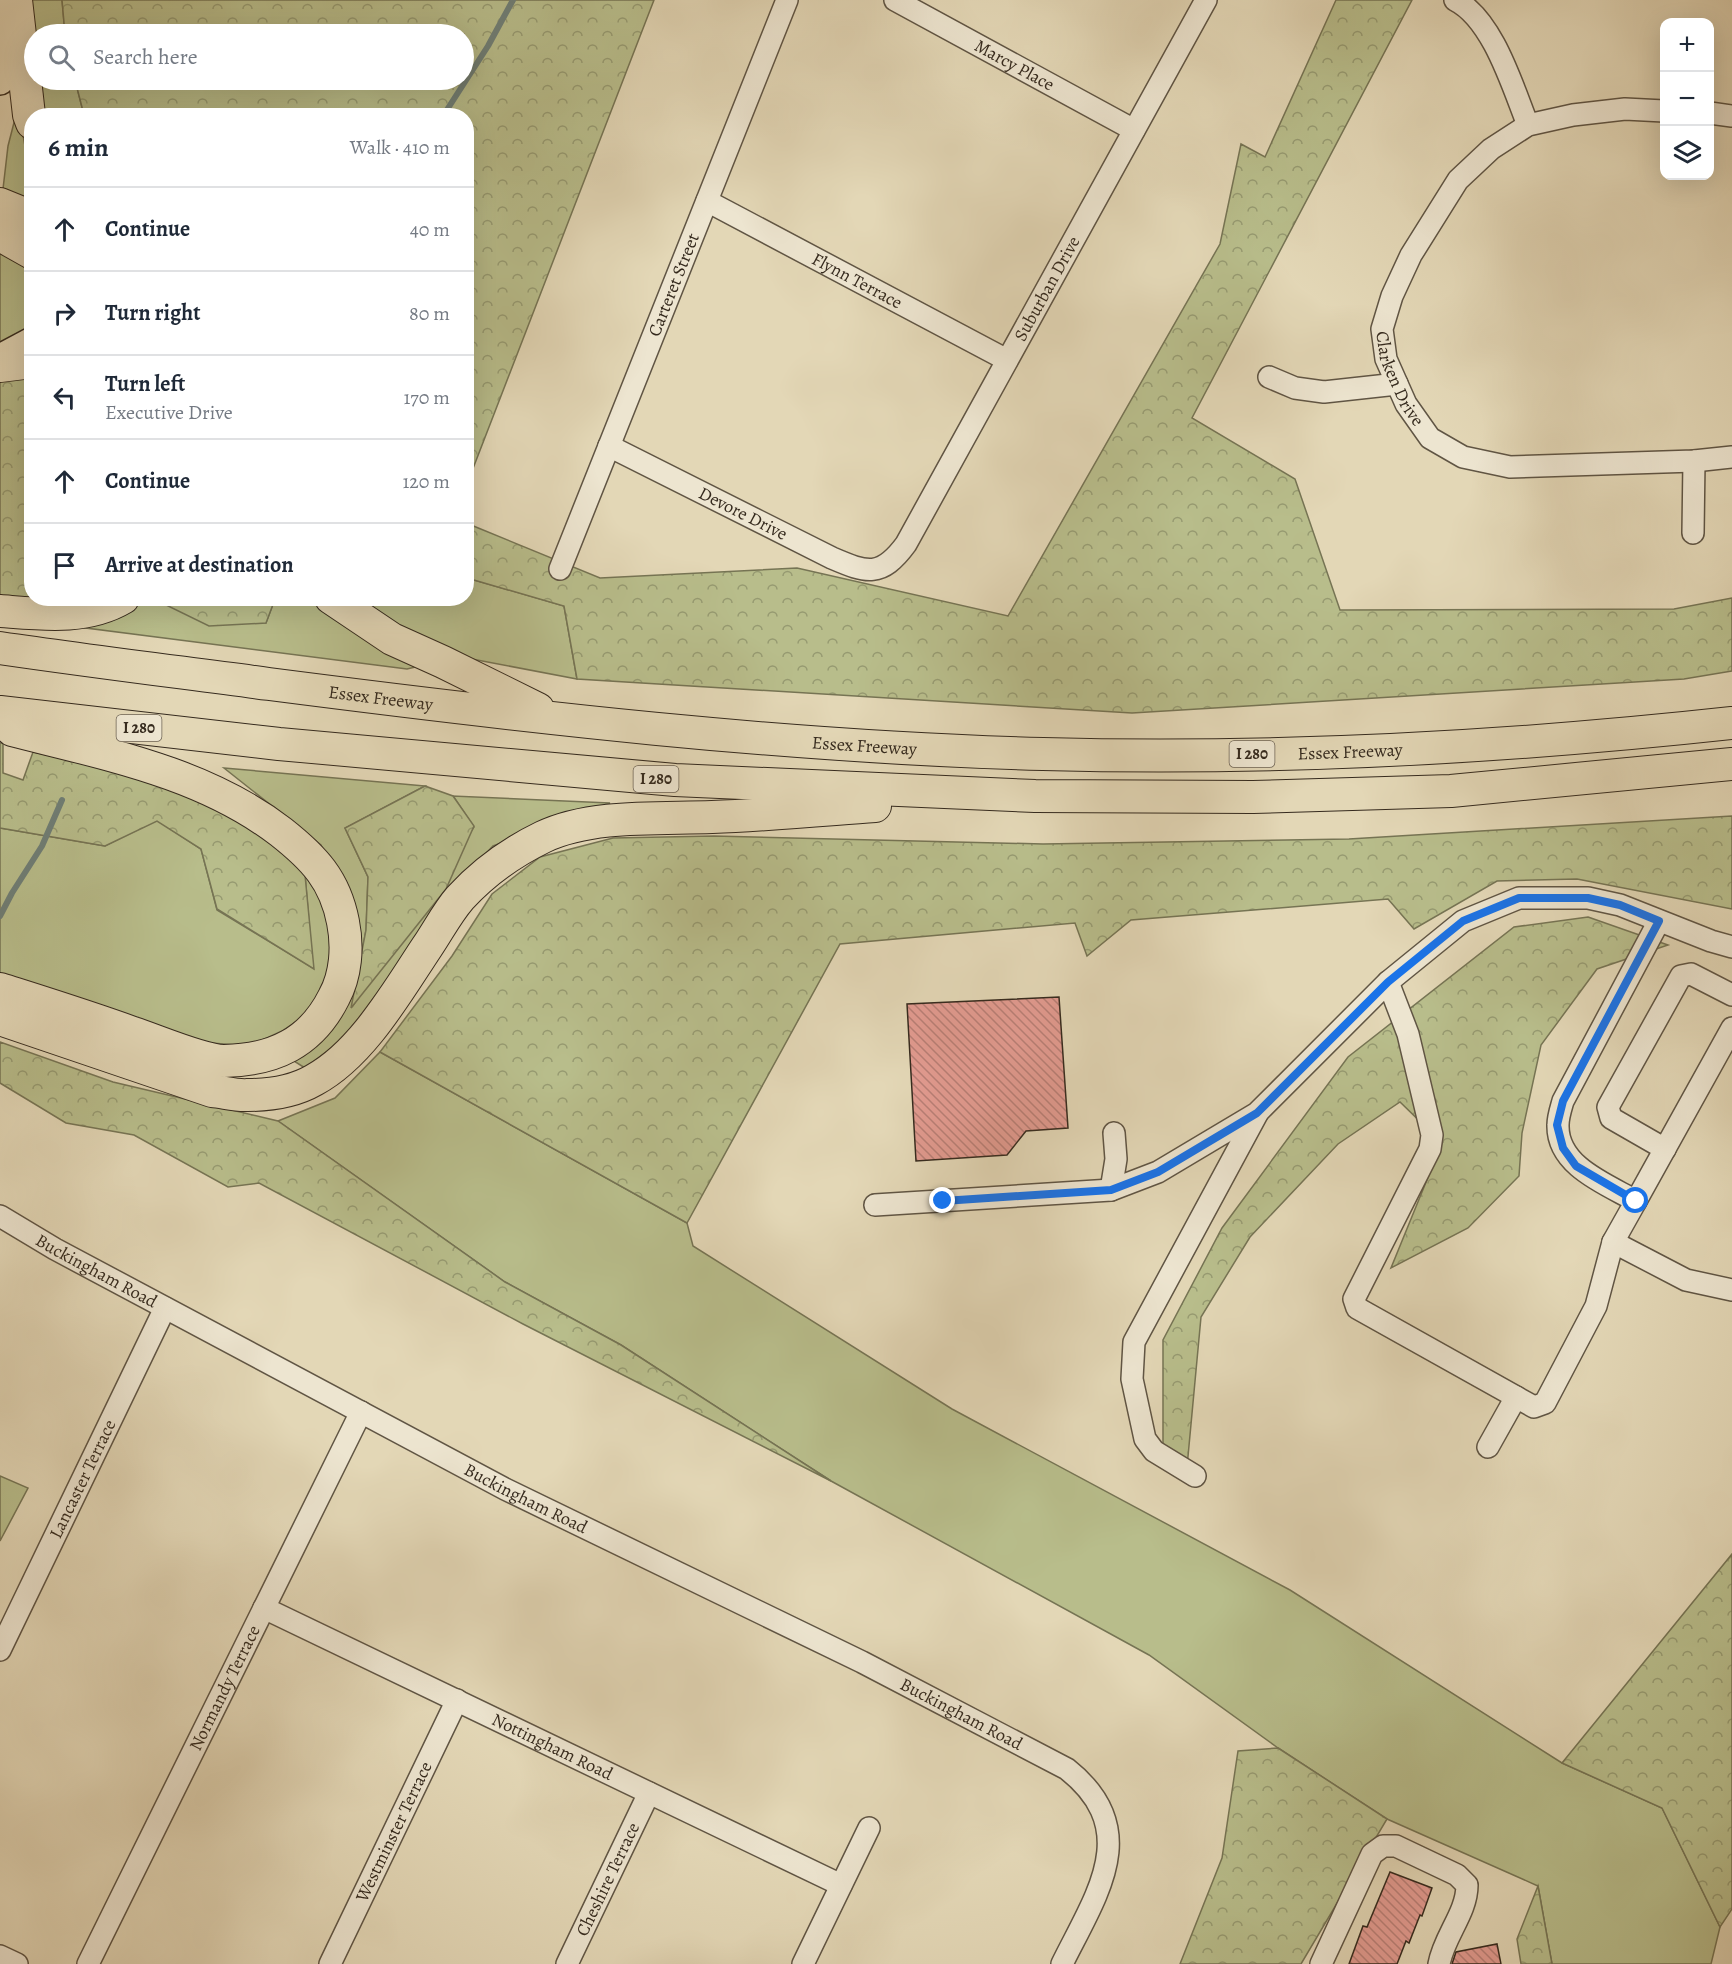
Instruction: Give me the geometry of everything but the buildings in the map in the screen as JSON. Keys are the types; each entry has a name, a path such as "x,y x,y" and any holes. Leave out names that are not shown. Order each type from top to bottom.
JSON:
{"highway":[{"path":"16,0 24,77"},
{"path":"25,90 27,108"},
{"path":"0,204 24,214"},
{"path":"0,235 24,249"},
{"path":"0,366 24,363"},
{"path":"0,611 67,615 111,606"},
{"path":"343,606 392,639 558,719"},
{"name":"Essex Freeway","path":"0,648 371,697 680,732 1043,754 1282,754 1454,747 1617,735 1732,723"},
{"name":"I 280","path":"0,712 279,744 675,780 1035,796 1253,797 1451,791 1732,764"},
{"path":"0,726 158,768 188,779 247,808 294,843 315,862 340,904 345,930 346,956 339,988 326,1013 294,1045 260,1057 221,1061 184,1051 0,989"},
{"path":"0,1019 212,1090 246,1096 281,1092 313,1081 338,1065 399,991 459,899 488,871 522,847 546,835 571,826 643,817 712,817 1035,796"}],"main road":[{"path":"0,81 11,0"},
{"path":"0,358 24,345"}],"street":[{"name":"Carteret Street","path":"560,569 787,0"},
{"name":"Marcy Place","path":"895,0 1134,130"},
{"name":"Suburban Drive","path":"879,568 894,561 906,544 1206,0"},
{"path":"1455,0 1463,4 1481,22 1496,50 1528,125"},
{"name":"Clarken Drive","path":"1660,111 1625,109 1573,115 1528,125 1491,149 1458,180 1411,255 1392,296 1382,329 1386,359 1406,404 1430,438 1463,457 1510,467 1732,458"},
{"path":"1714,114 1732,116"},
{"name":"Flynn Terrace","path":"707,201 1007,360"},
{"path":"1269,377 1295,388 1324,392 1359,390 1397,384"},
{"name":"Devore Drive","path":"609,446 832,558 861,570 879,568"},
{"path":"1693,533 1694,461"},
{"path":"875,1205 1111,1190 1158,1172 1257,1113 1388,982 1463,921 1519,898 1588,898 1620,905 1732,947"},
{"path":"1636,1201 1576,1166 1563,1148 1557,1125 1563,1101 1659,921"},
{"path":"1665,1149 1611,1118 1608,1107 1681,976 1691,974 1732,995"},
{"path":"1388,982 1408,1034 1432,1135 1430,1149 1354,1299 1358,1308 1534,1407 1545,1403 1596,1306 1613,1242 1732,1028"},
{"path":"1195,1476 1154,1451 1145,1439 1132,1379 1134,1342 1257,1113"},
{"path":"1111,1190 1116,1159 1114,1133"},
{"name":"Buckingham Road","path":"0,1216 56,1250 506,1489 862,1662 1059,1765 1082,1781 1103,1814 1108,1832 1109,1852 1106,1871 1099,1889 1062,1964"},
{"path":"1613,1242 1686,1280 1731,1287"},
{"name":"Lancaster Terrace","path":"0,1650 165,1308"},
{"path":"1488,1447 1516,1397"},
{"name":"Normandy Terrace","path":"88,1964 361,1412"},
{"name":"Nottingham Road","path":"264,1608 841,1886"},
{"name":"Westminster Terrace","path":"330,1964 457,1700"},
{"name":"Cheshire Terrace","path":"567,1964 649,1793"},
{"path":"803,1964 869,1828"},
{"path":"1321,1964 1372,1854 1383,1846 1396,1846 1458,1875 1467,1885 1467,1898 1444,1946 1439,1964"},
{"path":"0,1956 17,1964"}],"green space":[{"path":"32,0 62,0 64,24 33,24"},
{"path":"62,0 654,0 474,466 474,108 82,108 78,90 474,90 474,24 64,24"},
{"path":"1336,0 1412,0 1192,418 1295,479 1340,610 1674,609 1732,598 1732,671 1684,679 1132,713 577,679 564,606 474,580 474,526 600,578 797,568 1008,616 1220,244 1241,144 1265,157"},
{"path":"38,90 78,90 82,108 41,108"},
{"path":"18,107 24,140 24,198 3,189 8,146"},
{"path":"0,250 24,261 24,334 0,346"},
{"path":"24,373 24,598 0,598 0,378"},
{"path":"474,580 564,606 577,679 456,656 362,606 474,606"},
{"path":"135,606 177,606 266,623 272,606 328,606 424,665 407,669 86,628"},
{"path":"168,606 272,606 266,623 209,626"},
{"path":"0,743 3,743 3,773 23,780 33,752 175,783 275,836 305,875 314,969 217,909 201,849 157,821 105,846 0,828"},
{"path":"224,768 425,786 345,828 368,877 366,930 352,1007 474,827 453,796 610,803 493,846 462,879 343,1039 305,1068 286,1056 334,1019 348,903 321,845"},
{"path":"425,786 453,796 474,826 446,889 351,1008 366,930 368,877 345,828"},
{"path":"1732,816 1732,909 1577,879 1497,881 1414,929 1388,899 1131,920 1087,956 1075,923 840,944 687,1223 380,1052 452,956 492,894 540,857 613,838 714,836 1043,844 1349,839"},
{"path":"157,820 201,849 217,910 313,968 305,875 334,917 332,970 312,1011 282,1031 249,1046 199,1042 0,977 0,828 105,846"},
{"path":"1588,917 1668,945 1597,969 1541,1045 1522,1133 1519,1176 1468,1228 1391,1268 1442,1143 1400,1102 1338,1144 1250,1237 1201,1317 1187,1467 1163,1449 1163,1340 1222,1228 1348,1057 1514,927"},
{"path":"0,1042 113,1082 278,1121 505,1282 621,1345 831,1481 523,1324 259,1183 228,1187 134,1135 66,1123 0,1083"},
{"path":"380,1052 687,1223 693,1246 952,1409 1290,1590 1562,1763 1662,1808 1720,1927 1711,1964 1552,1964 1538,1886 1387,1819 1278,1748 1149,1655 831,1481 621,1345 505,1282 278,1121 335,1098"},
{"path":"0,1476 28,1488 0,1541"},
{"path":"1732,1554 1732,1909 1720,1927 1662,1808 1562,1763"},
{"path":"1278,1748 1387,1819 1301,1964 1180,1964 1222,1858 1238,1751"},
{"path":"1538,1886 1552,1964 1521,1964 1517,1939"}],"waterway":[{"path":"474,68 513,0"},
{"path":"448,108 460,90"},
{"path":"0,916 42,846 62,800"}],"route":[{"path":"943,1201 1111,1190 1158,1172 1257,1113 1388,982 1463,921 1519,898 1588,898 1620,905 1659,921 1563,1101 1557,1125 1563,1148 1576,1166 1636,1201"}]}
